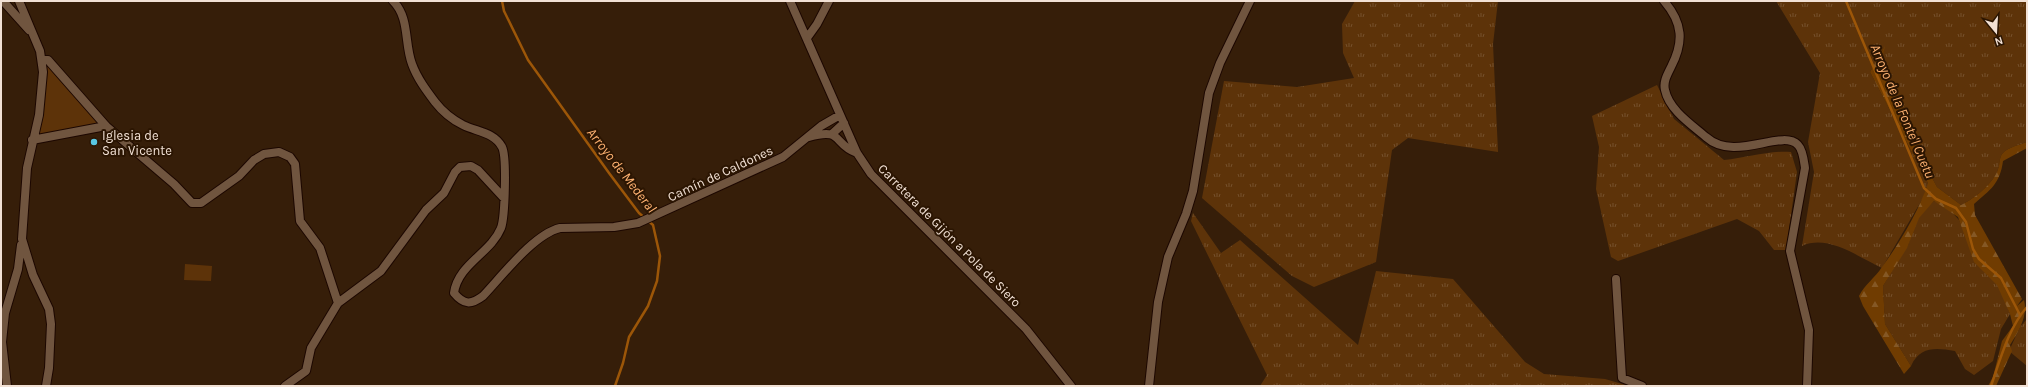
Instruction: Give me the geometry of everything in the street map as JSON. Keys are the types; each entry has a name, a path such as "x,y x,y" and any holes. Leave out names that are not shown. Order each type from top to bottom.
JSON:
{"street":[{"path":"3,1 32,34"},
{"path":"7,386 2,342 5,313 18,269 22,239 27,168 32,140 39,115 44,72 42,60 19,1"},
{"name":"Camín de Caldones","path":"392,1 402,16 407,31 411,62 419,80 437,104 451,118 463,125 486,133 496,139 502,147 505,159 503,197 504,214 501,228 494,238 461,273 455,284 454,293 460,301 468,303 475,302 483,296 532,244 544,234 552,230 560,228 614,227 638,223 783,157 821,126 840,115"},
{"name":"Carretera de Gijón a Pola de Siero","path":"790,1 857,153 872,174 1026,329 1071,386"},
{"path":"807,38 817,24 829,1"},
{"path":"1149,386 1158,302 1168,257 1186,214 1193,191 1209,93 1220,63 1250,1"},
{"path":"1664,1 1678,20 1679,30 1678,50 1666,77 1664,90 1668,101 1710,141 1726,148 1740,148 1790,140 1798,145 1803,154 1805,168 1790,252 1809,330 1807,386"},
{"path":"42,60 48,60 106,126 174,184 192,203 201,203 239,176 254,160 264,154 279,152 290,157 295,164 300,220 320,248 338,303"},
{"path":"844,123 832,134 846,147 857,153"},
{"path":"32,140 106,126"},
{"name":"Camín de Caldones","path":"807,138 823,133 832,134"},
{"path":"285,386 306,371 311,348 338,303 384,268 426,210 444,193 455,172 460,167 471,166 478,170 503,197"},
{"path":"22,239 33,275 49,309 50,346 46,386"},
{"path":"1616,279 1622,378 1642,386"}],"green space":[{"path":"1355,1 1498,1 1493,44 1498,152 1408,138 1392,150 1376,262 1314,287 1292,276 1202,198 1224,81 1297,87 1354,78 1343,53 1342,24"},
{"path":"1776,1 2027,1 2027,142 2014,146 2004,152 2001,156 1996,174 1988,185 1972,199 1961,205 1937,187 1910,137 1880,68 1884,48 1870,72 1928,183 1923,198 1882,268 1843,248 1822,243 1812,243 1802,246 1814,172 1808,142 1820,73"},
{"path":"1885,46 1880,68 1910,137 1937,187 1961,205 1972,199 1988,185 1996,174 2001,156 2004,152 2014,146 2027,142 2027,148 2003,161 2002,169 1997,181 1974,204 1975,215 2022,299 2017,306 2024,300 2025,306 2024,318 2010,345 2012,351 1996,386 1988,386 1993,377 2002,341 2013,326 2010,314 1997,285 1974,262 1958,217 1934,201 1919,218 1907,248 1883,286 1885,324 1911,366 1904,374 1863,306 1859,296 1889,258 1902,237 1920,204 1928,183 1870,72"},
{"path":"42,60 48,60 106,126 32,140"},
{"path":"1657,85 1674,119 1724,160 1766,153 1791,152 1797,172 1786,250 1774,250 1759,231 1737,219 1618,261 1611,257 1596,189 1599,147 1592,116"},
{"path":"1934,201 1947,207 1959,220 1970,245 1999,284 2010,314 2001,329 1993,361 1974,375 1965,369 1955,351 1948,350 1935,349 1924,352 1915,359 1911,366 1885,324 1883,286 1908,245 1917,219"},
{"path":"1193,213 1221,253 1240,240 1358,345 1376,271 1453,279 1525,362 1544,374 1605,379 1629,386 1260,386 1267,375 1191,221"},
{"path":"185,264 212,266 211,281 184,280"},
{"path":"2027,319 2027,366 2009,351 2020,327"}],"waterway":[{"name":"Arroyo de Mederal","path":"502,1 504,11 528,60 639,213 653,225 660,256 657,281 648,306 629,337 623,363 615,386"},
{"name":"Arroyo de la Fonte'l Cuetu","path":"1846,1 1924,188 1936,199 1956,208 1966,222 1973,249 1979,259 2001,278 2020,315"},
{"path":"1991,386 2010,334 2027,307"}],"place":[{"name":"Iglesia de San Vicente","path":"94,142"}]}
